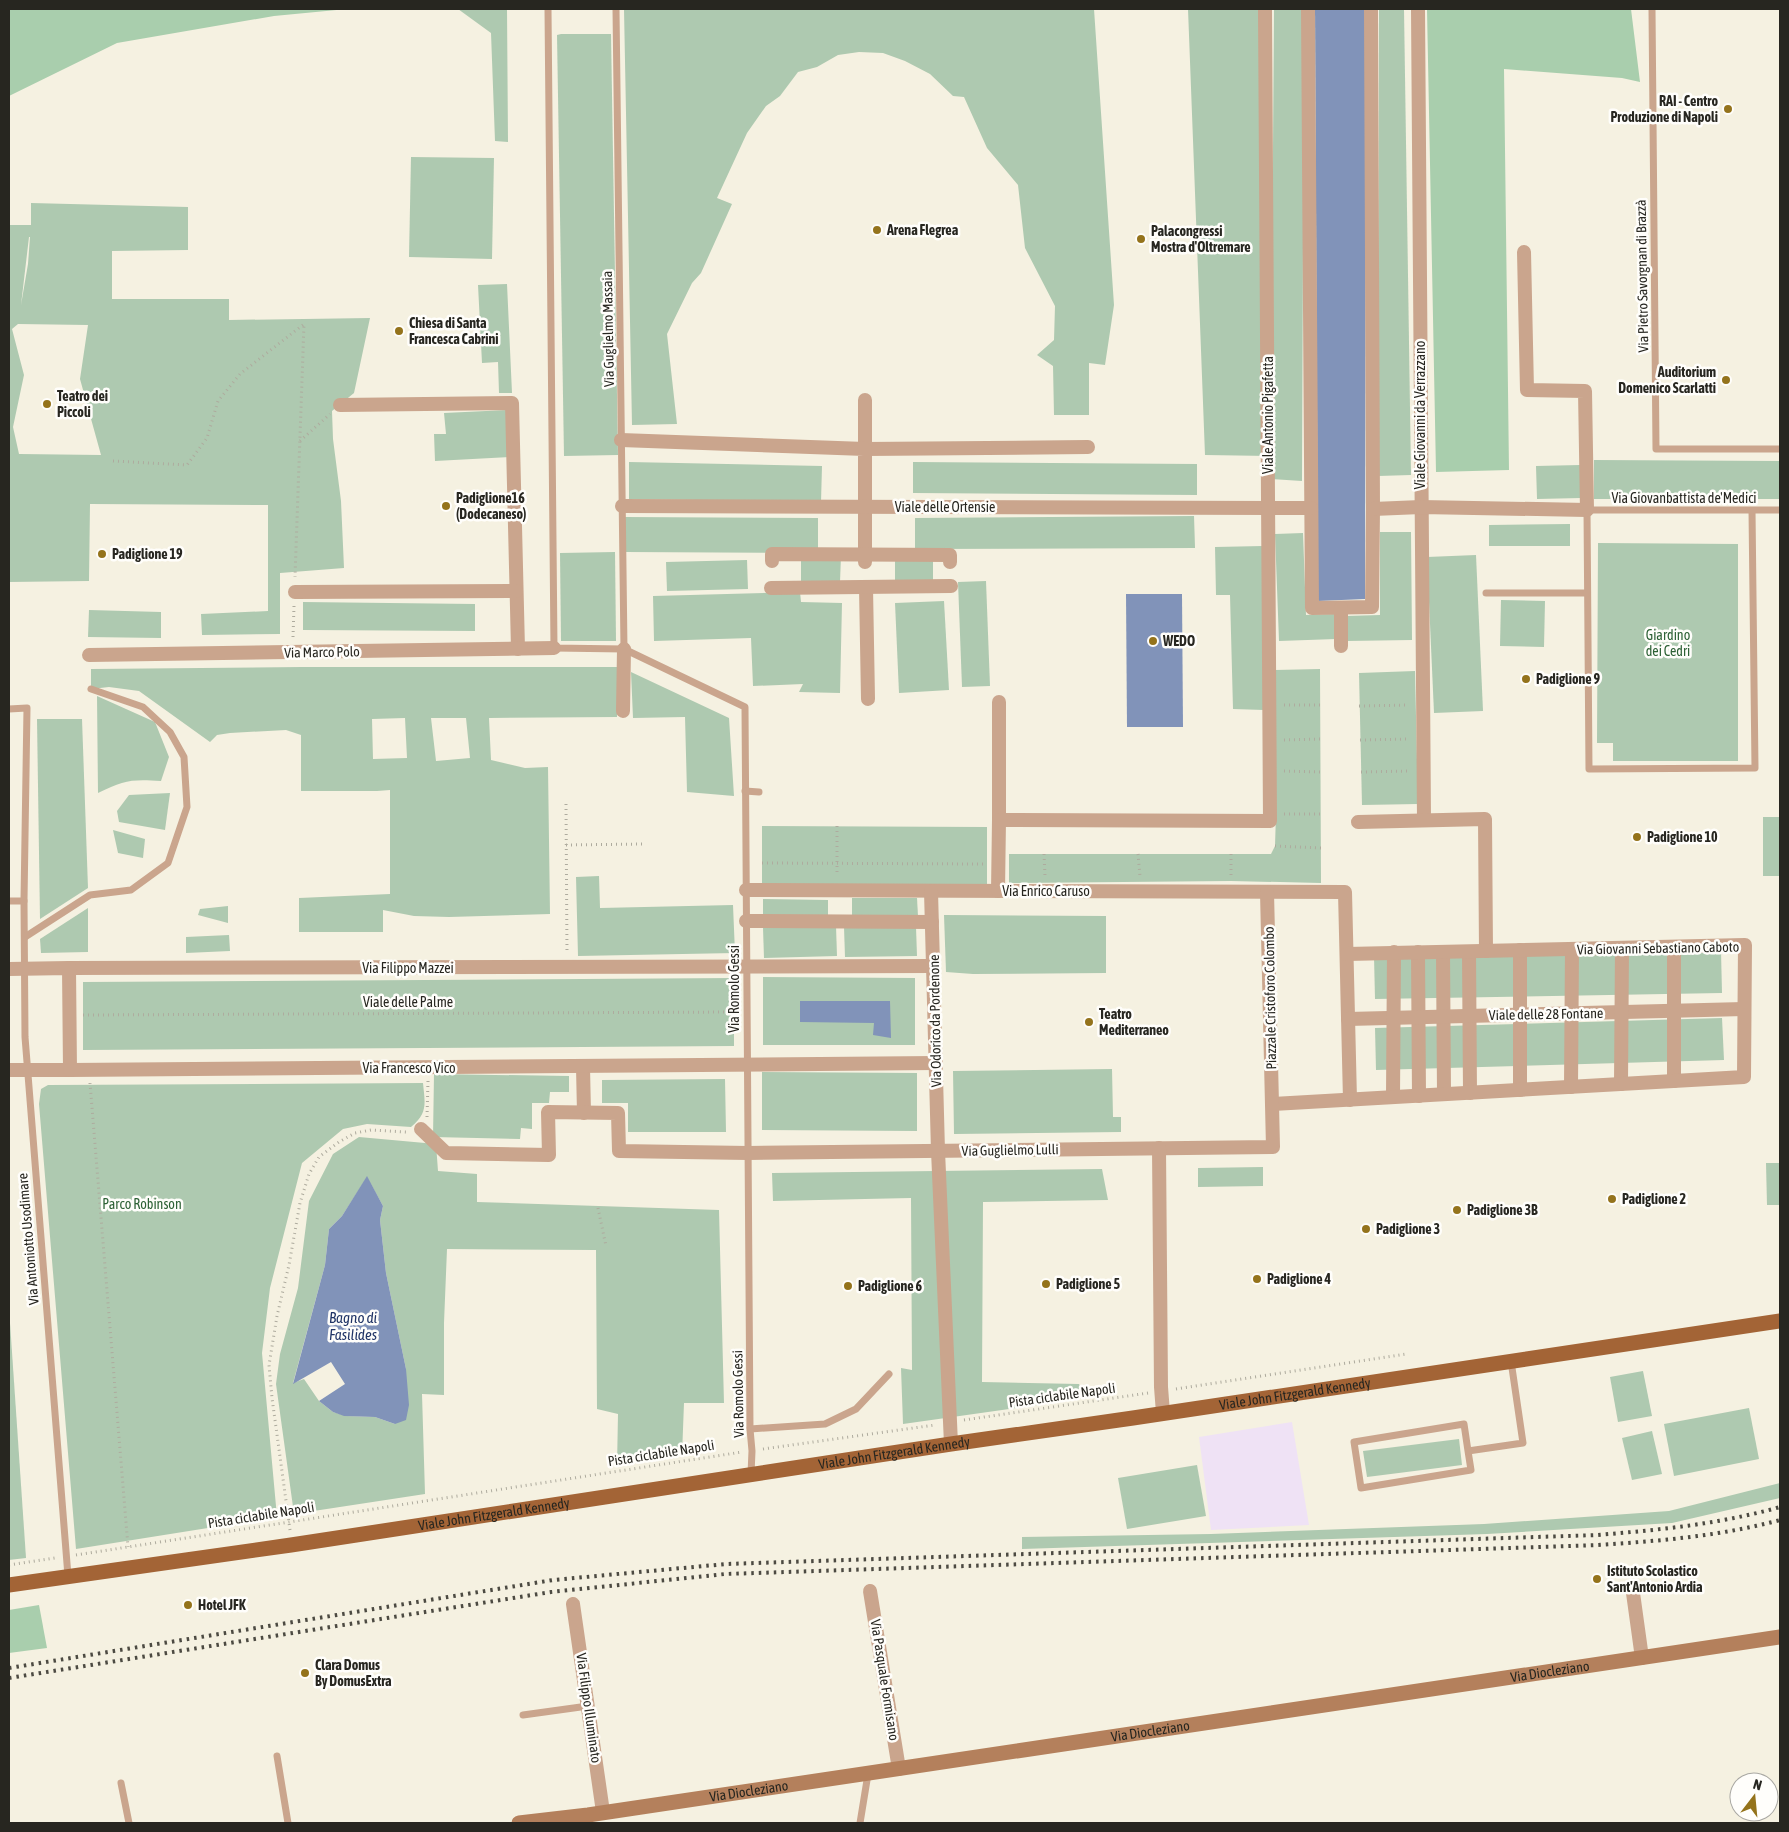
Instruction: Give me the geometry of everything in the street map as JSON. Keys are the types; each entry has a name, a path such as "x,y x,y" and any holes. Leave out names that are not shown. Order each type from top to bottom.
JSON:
{"main road":[{"name":"Viale John Fitzgerald Kennedy","path":"9,1585 291,1545 951,1444 1780,1322"}],"street":[{"name":"Viale Antonio Pigafetta","path":"1265,9 1268,509 1273,818"},
{"path":"1308,9 1312,608 1372,607 1371,9"},
{"name":"Viale Giovanni da Verrazzano","path":"1418,9 1424,820"},
{"path":"1373,508 1587,510 1585,391 1527,390 1524,252"},
{"path":"866,400 864,507 868,699"},
{"path":"340,405 512,403 518,649"},
{"path":"621,440 866,450 1088,447"},
{"name":"Viale delle Ortensie","path":"622,506 1311,508"},
{"path":"865,572 772,554 771,575 865,572 951,574 950,555 865,572"},
{"path":"295,592 516,592"},
{"path":"1341,608 1341,646"},
{"name":"Via Marco Polo","path":"89,655 554,648"},
{"path":"623,711 624,649"},
{"path":"998,891 999,702"},
{"path":"999,820 1273,818"},
{"path":"1358,822 1485,819 1486,951"},
{"name":"Via Enrico Caruso","path":"746,890 1345,892 1347,954"},
{"name":"Via Odorico da Pordenone","path":"931,891 938,1151 951,1444"},
{"name":"Piazzale Cristoforo Colombo","path":"1267,892 1273,1147"},
{"path":"746,922 932,922"},
{"name":"Via Giovanni Sebastiano Caboto","path":"1347,954 1745,945 1744,1077 1350,1100"},
{"path":"1674,947 1674,1081"},
{"path":"1621,1084 1622,948"},
{"path":"1571,1087 1572,949"},
{"path":"1520,950 1520,1090"},
{"path":"1393,1097 1394,952"},
{"path":"1418,952 1419,1096"},
{"path":"1443,952 1444,1094"},
{"path":"1469,952 1470,1093"},
{"path":"1273,1104 1350,1100 1347,954"},
{"name":"Via Filippo Mazzei","path":"9,969 933,966"},
{"path":"69,968 70,1070"},
{"name":"Viale delle 28 Fontane","path":"1348,1019 1744,1008"},
{"name":"Via Francesco Vico","path":"9,1070 936,1064"},
{"path":"422,1129 446,1153 549,1155 548,1112 584,1113 583,1066"},
{"name":"Via Guglielmo Lulli","path":"584,1113 618,1113 619,1151 748,1153 1273,1147"},
{"path":"1159,1148 1161,1391 1163,1413"},
{"name":"Via Pasquale Formisano","path":"870,1591 899,1769"},
{"path":"1633,1593 1642,1658"},
{"name":"Via Filippo Illuminato","path":"573,1604 589,1706 594,1817"},
{"name":"Via Diocleziano","path":"519,1823 594,1817 899,1769 1780,1637"}],"lane":[{"path":"548,9 554,648"},
{"name":"Via Guglielmo Massaia","path":"616,9 624,649"},
{"name":"Via Pietro Savorgnan di Brazzà","path":"1652,9 1656,449 1780,449"},
{"path":"1587,510 1589,769 1755,768 1752,510"},
{"name":"Via Giovanbattista de'Medici","path":"1587,510 1780,510"},
{"path":"1486,593 1587,593"},
{"name":"Via Romolo Gessi","path":"554,648 624,649 745,707 751,1474"},
{"path":"25,937 90,895 131,890 168,864 187,807 184,757 170,732 143,707 91,689"},
{"name":"Via Antoniotto Usodimare","path":"9,708 27,708 24,901 26,1070 68,1577"},
{"path":"746,792 759,792"},
{"path":"9,901 24,901"},
{"path":"1468,1451 1524,1443 1511,1361"},
{"path":"750,1429 825,1424 856,1410 889,1374"},
{"path":"1464,1424 1468,1451 1471,1470 1361,1488 1354,1442 1464,1424"},
{"path":"522,1715 589,1706"},
{"path":"277,1756 288,1823"},
{"path":"860,1823 868,1774"},
{"path":"121,1783 129,1823"}],"path":[{"path":"113,461 187,465 207,438 218,401 240,374 304,324 292,652"},
{"path":"300,441 340,405"},
{"path":"1282,705 1321,705"},
{"path":"1359,706 1415,705"},
{"path":"1275,740 1321,739"},
{"path":"1360,740 1416,739"},
{"path":"1276,771 1321,772"},
{"path":"1361,772 1415,771"},
{"path":"566,804 567,968"},
{"path":"1273,818 1321,814"},
{"path":"837,826 838,891"},
{"path":"566,845 643,844"},
{"path":"1275,846 1321,848"},
{"path":"1044,854 1045,877"},
{"path":"1138,854 1140,879"},
{"path":"1231,854 1231,881"},
{"path":"762,864 987,864"},
{"name":"Viale delle Palme","path":"70,1015 747,1012"},
{"path":"291,1545 269,1365 300,1203 309,1174 319,1157 355,1133 371,1130 403,1133 422,1129 428,1114 428,1068"},
{"path":"89,1070 128,1546"},
{"path":"598,1208 606,1246"},
{"name":"Pista ciclabile Napoli","path":"9,1565 752,1451 1406,1354"}],"shaded area":[{"path":"1292,1422 1309,1525 1211,1530 1199,1437"}],"green space":[{"path":"9,9 347,9 274,16 117,43 9,96"},
{"path":"458,9 507,9 508,142 495,141 491,33"},
{"path":"624,9 1094,9 1114,305 1105,365 1089,363 1089,415 1054,415 1053,366 1037,355 1054,340 1055,306 1025,248 1018,185 987,148 964,97 953,96 930,74 905,61 883,53 859,52 838,55 817,67 798,72 780,96 766,106 747,133 717,198 732,204 701,273 692,283 667,334 677,424 632,425"},
{"path":"1188,9 1263,9 1271,426 1274,9 1304,9 1302,481 1271,479 1270,456 1205,455"},
{"path":"1379,9 1404,9 1411,475 1378,476"},
{"path":"1427,9 1631,9 1640,82 1622,78 1504,69 1509,470 1436,472"},
{"path":"611,34 618,455 564,456 557,35"},
{"path":"411,157 494,158 492,259 409,257"},
{"path":"31,203 188,207 188,250 112,251 112,299 229,299 229,320 370,318 354,393 332,411 333,439 341,501 344,568 280,573 280,634 202,635 201,614 268,611 268,505 90,504 89,581 9,582 9,225 31,225","holes":["29,237 28,264 21,305","18,324 88,325 80,379 101,455 19,454 13,427 24,375 12,329"]},
{"path":"507,284 512,393 499,393 498,362 482,363 478,285"},
{"path":"507,410 510,457 435,461 434,434 446,434 444,413"},
{"path":"1594,460 1780,461 1780,499 1594,499"},
{"path":"629,462 822,466 821,502 629,499"},
{"path":"913,462 1197,464 1197,495 913,493"},
{"path":"1580,465 1581,498 1537,499 1536,466"},
{"path":"1194,516 1195,548 915,549 915,518"},
{"path":"625,517 818,518 818,553 625,552"},
{"path":"1570,524 1570,546 1489,546 1489,525"},
{"path":"1380,532 1411,532 1412,640 1346,641 1346,616 1380,615"},
{"path":"1303,533 1306,615 1335,614 1336,639 1279,641 1275,534"},
{"name":"Giardino dei Cedri","path":"1598,543 1738,544 1738,761 1613,761 1613,743 1597,743"},
{"path":"1263,546 1264,710 1233,709 1230,595 1216,595 1215,547"},
{"path":"615,552 616,641 561,641 560,553"},
{"path":"801,555 841,555 840,582 801,582"},
{"path":"1476,555 1483,711 1434,713 1427,557"},
{"path":"933,557 933,582 895,582 895,558"},
{"path":"747,560 748,589 667,591 666,562"},
{"path":"986,581 990,686 962,687 958,582"},
{"path":"800,592 801,602 842,603 840,693 799,692 803,684 753,686 751,638 654,641 653,596"},
{"path":"1501,600 1545,601 1544,647 1500,646"},
{"path":"944,601 949,690 899,693 895,603"},
{"path":"303,602 475,604 475,631 303,630"},
{"path":"89,610 161,612 161,638 88,637"},
{"path":"617,667 617,717 489,718 491,760 525,768 548,767 550,914 449,917 414,916 383,910 383,932 299,932 299,898 390,894 390,790 301,791 301,735 286,730 230,733 217,735 210,742 139,691 109,687 91,689 91,669","holes":["405,718 407,758 373,759 372,719","431,718 466,718 470,758 436,761"]},
{"path":"1320,669 1321,883 1231,881 1009,883 1009,854 1271,854 1275,846 1276,814 1275,670"},
{"path":"1415,671 1418,804 1362,805 1359,673"},
{"path":"631,672 729,718 734,796 687,792 685,717 633,718"},
{"path":"97,696 155,722 169,757 161,781 128,781 98,793"},
{"path":"37,719 82,719 88,888 40,919"},
{"path":"170,793 165,830 119,822 117,811 129,795"},
{"path":"1763,817 1780,817 1780,876 1763,876"},
{"path":"762,826 987,827 987,889 762,889"},
{"path":"113,830 145,839 143,858 118,853"},
{"path":"599,876 600,908 733,905 735,953 578,956 576,877"},
{"path":"852,898 917,898 918,916 852,917"},
{"path":"763,899 828,900 828,920 763,919"},
{"path":"228,906 228,923 198,915 200,909"},
{"path":"88,908 88,952 41,953 40,939"},
{"path":"944,915 1106,916 1106,973 973,974 946,972"},
{"path":"836,926 837,956 764,958 763,928"},
{"path":"844,927 916,927 917,956 845,957"},
{"path":"229,935 230,951 186,953 186,937"},
{"path":"1721,951 1722,993 1375,999 1374,956"},
{"path":"763,977 915,978 915,1045 763,1045"},
{"path":"734,978 734,1046 83,1050 83,982"},
{"path":"1722,1018 1724,1060 1376,1070 1375,1028"},
{"path":"1112,1069 1113,1117 1121,1117 1121,1132 954,1134 953,1071"},
{"path":"762,1072 917,1073 917,1131 762,1130"},
{"path":"434,1074 569,1076 569,1092 550,1092 549,1103 532,1103 532,1129 521,1128 520,1139 433,1137"},
{"path":"725,1079 726,1132 628,1132 628,1103 602,1103 602,1080"},
{"name":"Parco Robinson","path":"423,1083 423,1112 411,1127 367,1124 343,1129 302,1163 270,1288 262,1353 277,1517 76,1549 39,1104 41,1089 48,1085"},
{"path":"359,1137 436,1144 438,1171 477,1174 477,1202 719,1210 724,1403 684,1403 682,1455 617,1466 618,1414 597,1409 596,1250 447,1249 444,1395 422,1394 425,1494 294,1514 276,1384 280,1354 298,1288 309,1201 333,1154","holes":["367,1177 383,1206 380,1220 386,1273 406,1369 395,1424 375,1417 347,1416 333,1412 319,1401 304,1379 293,1383 325,1265 329,1229 342,1216"]},
{"path":"1766,1163 1780,1163 1780,1205 1767,1205"},
{"path":"1263,1167 1263,1186 1198,1187 1198,1168"},
{"path":"1102,1169 1108,1200 983,1202 982,1382 1079,1384 1086,1398 903,1424 901,1368 912,1370 911,1198 773,1201 772,1173"},
{"path":"9,1308 26,1558 9,1560"},
{"path":"1643,1371 1652,1416 1618,1422 1610,1377"},
{"path":"1749,1408 1759,1459 1674,1476 1664,1424"},
{"path":"1652,1431 1662,1474 1632,1480 1622,1438"},
{"path":"1459,1439 1462,1465 1367,1477 1363,1451"},
{"path":"1197,1465 1206,1516 1127,1529 1118,1478"},
{"path":"1780,1483 1780,1498 1672,1523 1487,1534 1022,1549 1022,1537 1211,1534 1484,1524 1669,1511"},
{"path":"39,1605 47,1648 9,1653 9,1610"}],"water":[{"path":"1315,9 1366,9 1365,599 1318,601"},
{"path":"1126,594 1182,594 1183,727 1127,727"},
{"path":"800,1001 890,1001 891,1038 873,1035 874,1023 800,1022"},
{"name":"Bagno di Fasilides","path":"367,1176 383,1206 380,1220 386,1273 406,1369 409,1405 406,1420 395,1424 375,1417 344,1416 333,1412 319,1401 345,1384 331,1362 293,1384 325,1265 329,1229 342,1216"}],"railway":[{"path":"9,1668 553,1580 726,1564 1597,1535 1712,1522 1780,1507"},
{"path":"9,1678 551,1592 725,1574 1598,1545 1667,1540 1713,1534 1780,1520"}],"place":[{"name":"RAI - Centro Produzione di Napoli","path":"1728,109"},
{"name":"Arena Flegrea","path":"877,230"},
{"name":"Palacongressi Mostra d'Oltremare","path":"1141,239"},
{"name":"Chiesa di Santa Francesca Cabrini","path":"399,331"},
{"name":"Auditorium Domenico Scarlatti","path":"1726,380"},
{"name":"Teatro dei Piccoli","path":"47,404"},
{"name":"Padiglione16 (Dodecaneso)","path":"446,506"},
{"name":"Padiglione 19","path":"102,554"},
{"name":"WEDO","path":"1153,641"},
{"name":"Padiglione 9","path":"1526,679"},
{"name":"Padiglione 10","path":"1637,837"},
{"name":"Teatro Mediterraneo","path":"1089,1022"},
{"name":"Padiglione 2","path":"1612,1199"},
{"name":"Padiglione 3B","path":"1457,1210"},
{"name":"Padiglione 3","path":"1366,1229"},
{"name":"Padiglione 4","path":"1257,1279"},
{"name":"Padiglione 5","path":"1046,1284"},
{"name":"Padiglione 6","path":"848,1286"},
{"name":"Istituto Scolastico Sant'Antonio Ardia","path":"1597,1579"},
{"name":"Hotel JFK","path":"188,1605"},
{"name":"Clara Domus By DomusExtra","path":"305,1673"}]}
